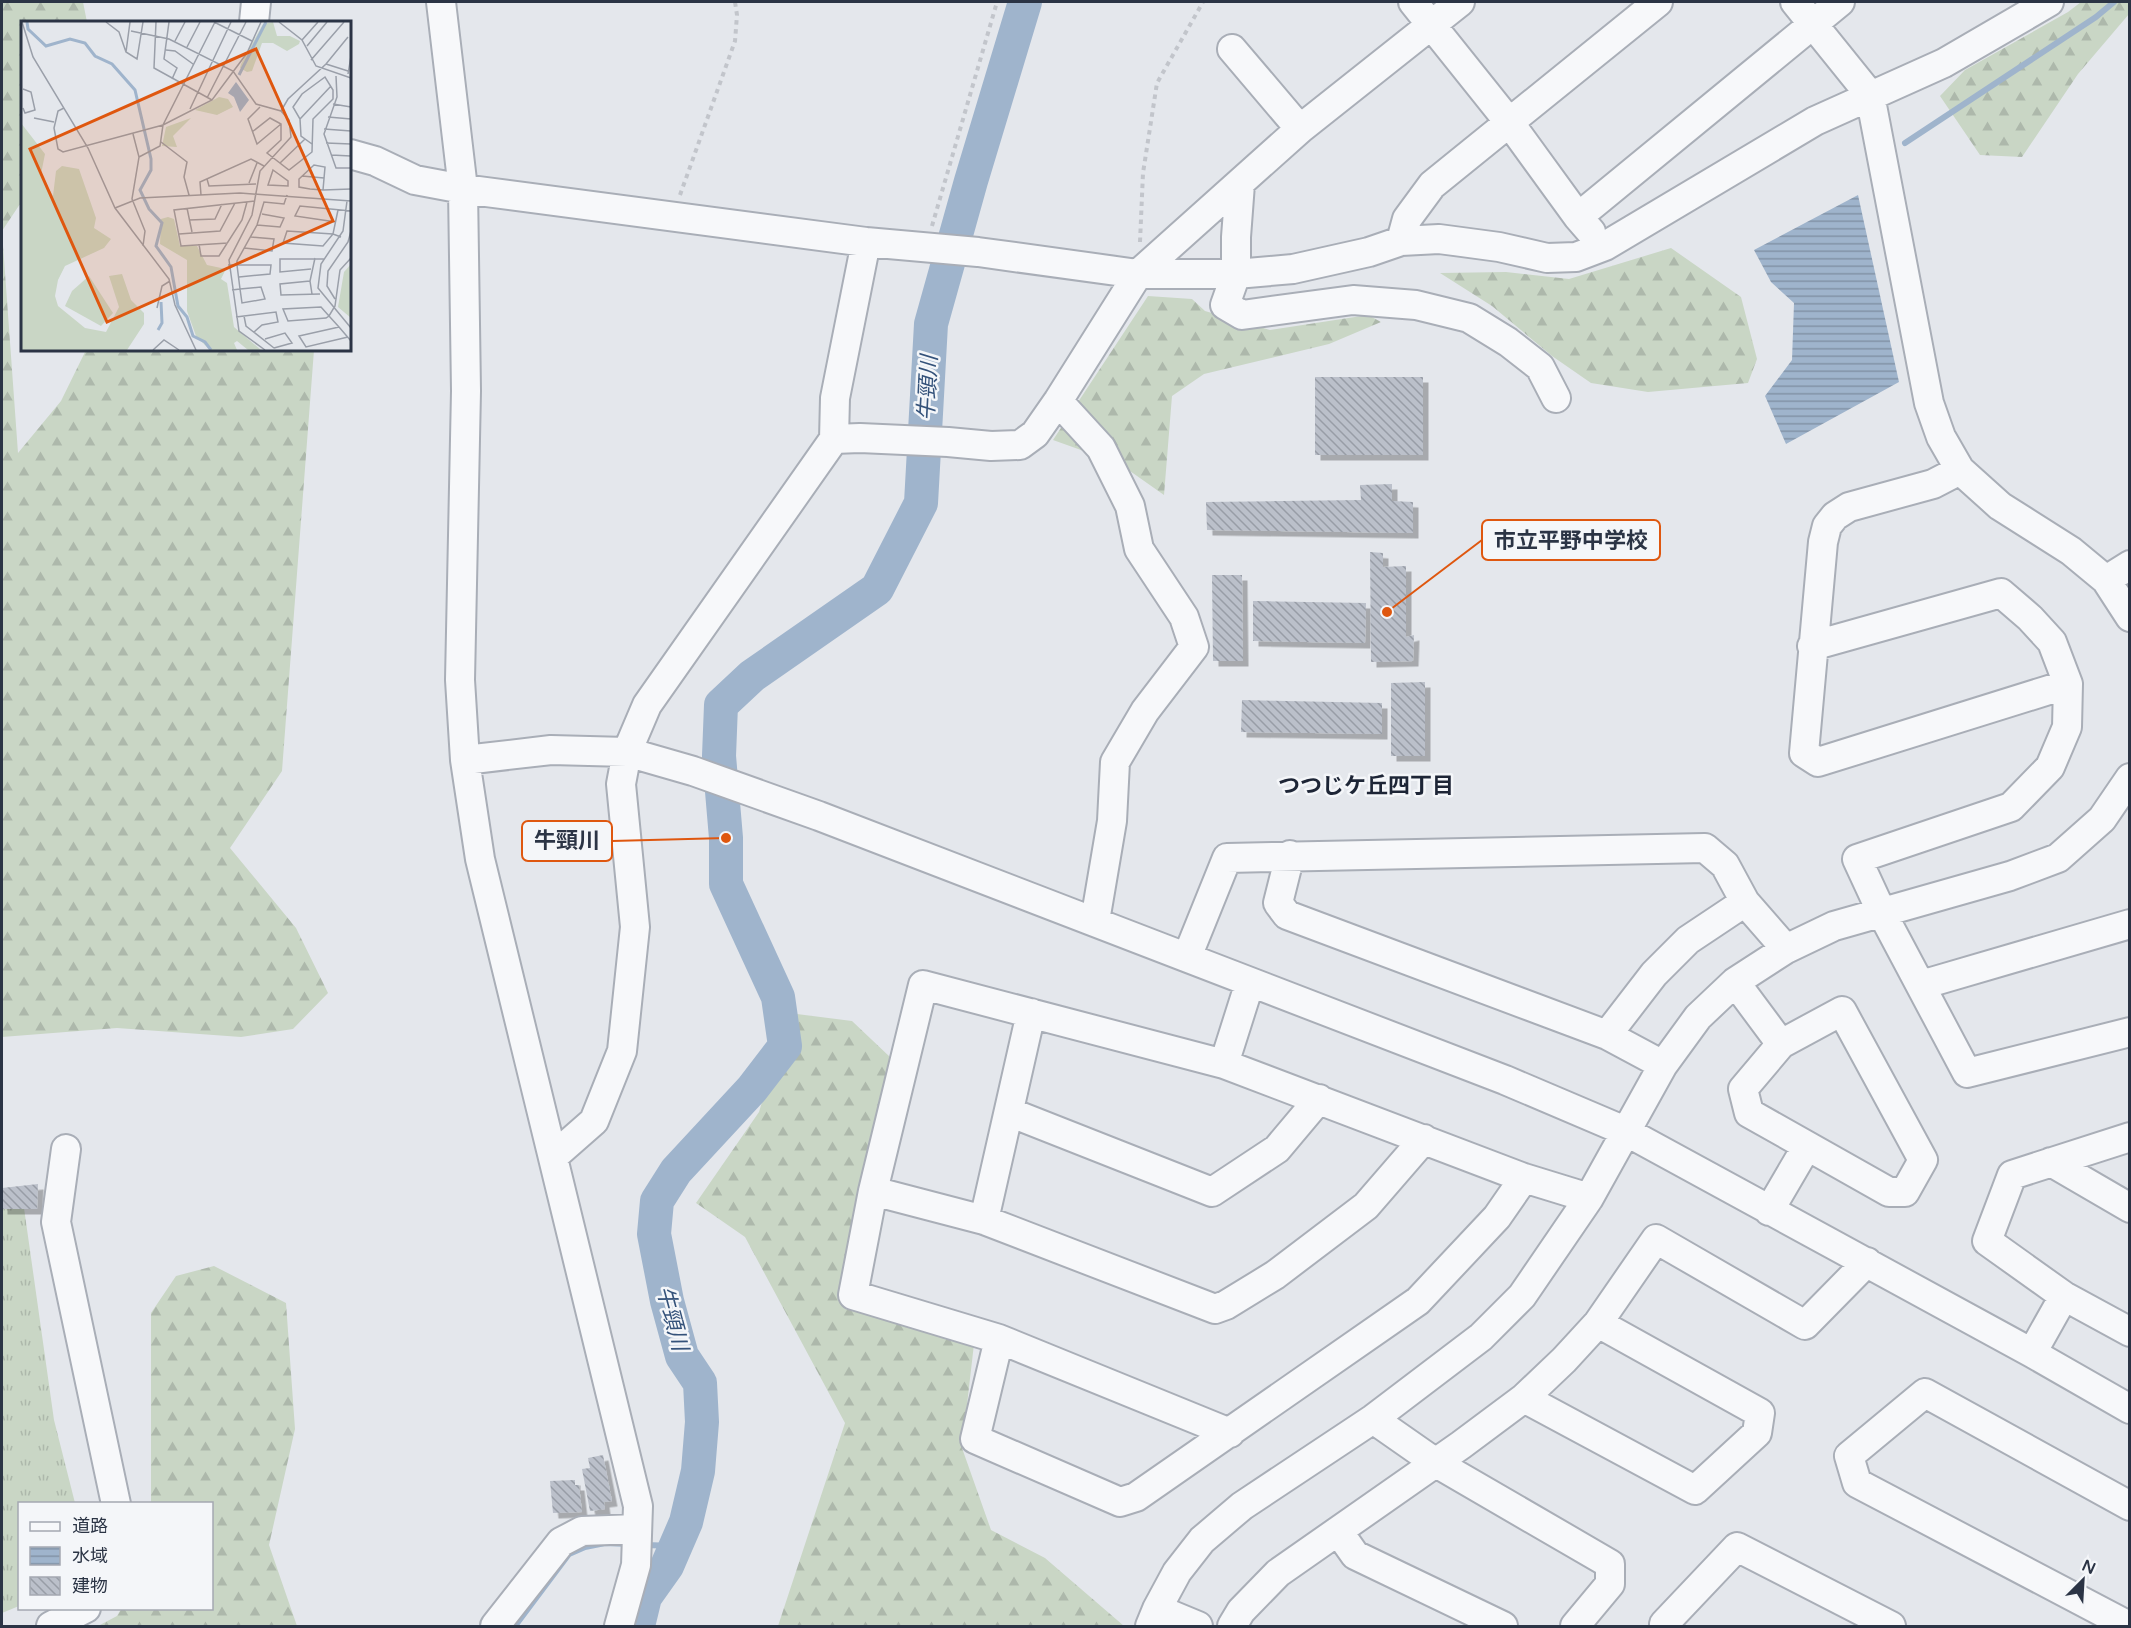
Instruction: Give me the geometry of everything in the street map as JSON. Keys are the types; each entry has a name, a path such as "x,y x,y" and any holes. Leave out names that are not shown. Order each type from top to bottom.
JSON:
{"street":[{"path":"254,21 256,2"},
{"path":"441,2 463,189 466,391 460,680 465,760 480,859 638,1506 636,1565 619,1626"},
{"path":"1413,2 1509,122 1578,218 1605,246"},
{"path":"847,438 991,446 1020,445 1035,434 1059,401 1138,274 1300,129 1460,2"},
{"path":"1401,240 1407,219 1432,184 1658,2"},
{"path":"1796,2 1870,95 1929,403 1941,437 1960,470 2000,506 2071,551 2118,572 2130,617"},
{"path":"1578,218 1840,2"},
{"path":"351,154 375,161 415,180 463,189 866,242 978,252 1138,274 1236,274 1293,269 1369,252 1401,240 1439,239 1499,247 1547,258 1576,257 1605,246 1815,121 1944,63 2049,2"},
{"path":"1233,49 1300,129"},
{"path":"1240,184 1236,274 1225,305 1242,315 1353,300 1416,305 1469,318 1508,342 1540,368 1556,398"},
{"path":"847,438 835,398 866,242"},
{"path":"1059,401 1101,448 1130,506 1139,549 1184,617 1194,647 1145,711 1115,762 1112,821 1095,921"},
{"path":"553,1157 594,1121 622,1051 635,927 621,784 627,752 647,705 847,438"},
{"path":"1960,470 1933,484 1849,507 1835,516 1827,526 1823,542 1812,646 1804,753 1818,762 2068,684"},
{"path":"1812,646 2001,593 2030,618 2052,642 2068,684 2067,727 2050,767 2012,807 1857,859 1882,913 1967,1073 2130,1032"},
{"path":"465,760 551,750 627,752 693,771 763,795 1095,921 1505,1080 1624,1131 1867,1262 2130,1409"},
{"path":"1198,1626 1153,1618 1177,1572 1202,1540 1242,1506 1373,1419 1481,1337 1522,1296 1589,1198 1624,1131 1663,1065 1698,1017 1735,982 1786,949 1834,926 2010,876 2058,858 2102,819 2130,778"},
{"path":"1187,957 1227,858 1705,848 1725,865 1745,902 1786,949"},
{"path":"1290,855 1278,903 1287,915 1607,1035 1663,1065"},
{"path":"1607,1035 1654,974 1688,940 1745,902"},
{"path":"1921,985 2130,924"},
{"path":"1224,1064 1250,982"},
{"path":"1735,982 1781,1044"},
{"path":"1230,1433 999,1339 853,1295 873,1191 923,985 1224,1064 1524,1178 1589,1198"},
{"path":"1842,1011 1923,1160 1905,1192 1889,1192 1807,1146 1749,1113 1743,1089 1781,1044 1842,1011"},
{"path":"984,1220 1031,1013"},
{"path":"1009,1112 1212,1192 1277,1149 1319,1099"},
{"path":"2130,1137 2012,1175 1987,1241 2064,1296 2130,1332"},
{"path":"873,1191 984,1220 1215,1309 1226,1305 1275,1275 1366,1206 1424,1139"},
{"path":"1769,1211 1807,1146"},
{"path":"66,1149 56,1222 116,1502"},
{"path":"2051,1162 2130,1209"},
{"path":"999,1339 975,1439 1120,1502 1137,1497 1418,1301 1497,1217 1524,1178"},
{"path":"1232,1626 1241,1611 1278,1572 1436,1463 1524,1398 1598,1323 1656,1239 1805,1324 1867,1262"},
{"path":"2032,1353 2064,1296"},
{"path":"1524,1398 1695,1490 1757,1433 1760,1413 1598,1323"},
{"path":"2128,1626 1857,1483 1849,1456 1925,1393 2130,1506"},
{"path":"1373,1419 1436,1463 1610,1564 1610,1584 1575,1626"},
{"path":"495,1626 561,1542 582,1531 637,1529"},
{"path":"1338,1531 1355,1555 1503,1626"},
{"path":"1665,1626 1664,1624 1737,1547 1891,1626"},
{"path":"51,1626 82,1610"}],"path":[{"path":"672,217 735,41 737,15 735,2"},
{"path":"926,247 997,2"},
{"path":"1138,274 1143,173 1157,83 1203,2"}],"green space":[{"path":"2,2 83,2 87,21 21,21 21,202 2,231"},
{"path":"2081,2 2129,2 2129,14 2078,74 2022,157 1980,155 1940,96 1965,70 2068,12"},
{"path":"2,231 18,453 61,401 86,351 314,351 282,771 230,848 296,928 328,993 293,1029 241,1037 117,1028 2,1037"},
{"path":"1671,248 1741,297 1757,359 1748,383 1648,392 1591,383 1552,356 1492,306 1440,273 1506,272 1569,279"},
{"path":"1148,296 1192,299 1205,311 1270,330 1368,315 1381,322 1329,344 1204,374 1172,396 1164,495 1120,464 1053,440"},
{"path":"789,1013 852,1021 890,1057 841,1291 974,1344 962,1448 991,1530 1045,1558 1124,1626 778,1626 845,1423 745,1237 696,1203 759,1112"},
{"path":"24,1208 54,1420 75,1502 18,1502 18,1606 2,1613 2,1209"},
{"path":"214,1266 286,1303 295,1429 269,1545 297,1626 98,1626 117,1616 120,1610 213,1610 213,1502 151,1502 151,1313 176,1276"}],"water":[{"path":"1858,195 1899,382 1786,444 1765,396 1792,360 1794,303 1771,282 1754,250"}],"building":[{"path":"1315,377 1423,377 1423,455 1315,455"},
{"path":"1392,484 1392,501 1413,502 1413,533 1207,530 1206,502 1361,500 1360,485"},
{"path":"1370,552 1383,553 1383,567 1406,566 1406,637 1414,635 1413,661 1371,662"},
{"path":"1212,575 1242,575 1243,661 1213,661"},
{"path":"1253,601 1366,603 1365,643 1253,641"},
{"path":"1425,682 1425,756 1391,756 1391,683"},
{"path":"1242,700 1382,703 1382,734 1241,732"},
{"path":"38,1184 37,1209 2,1209 2,1188"},
{"path":"603,1455 612,1501 604,1502 605,1509 590,1511 582,1469 590,1468 588,1458"},
{"path":"575,1480 575,1485 579,1485 582,1512 553,1513 550,1481"}],"waterway":[{"name":"牛頸川","path":"638,1626 645,1597 667,1566 686,1522 698,1471 702,1422 700,1383 682,1356 667,1301 654,1234 657,1201 676,1171 752,1089 785,1046 778,997 726,884 726,838 719,756 721,705 752,676 877,589 921,503 931,324 1025,2"},
{"path":"1905,143 2096,17 2114,2"},
{"path":"515,1626 569,1554 585,1547 605,1543 629,1544"},
{"path":"645,1545 676,1546"}],"place":[{"name":"市立平野中学校","path":"1387,612"},
{"name":"牛頸川","path":"726,838"}],"district":[{"name":"つつじケ丘四丁目","path":"1366,785"}]}
